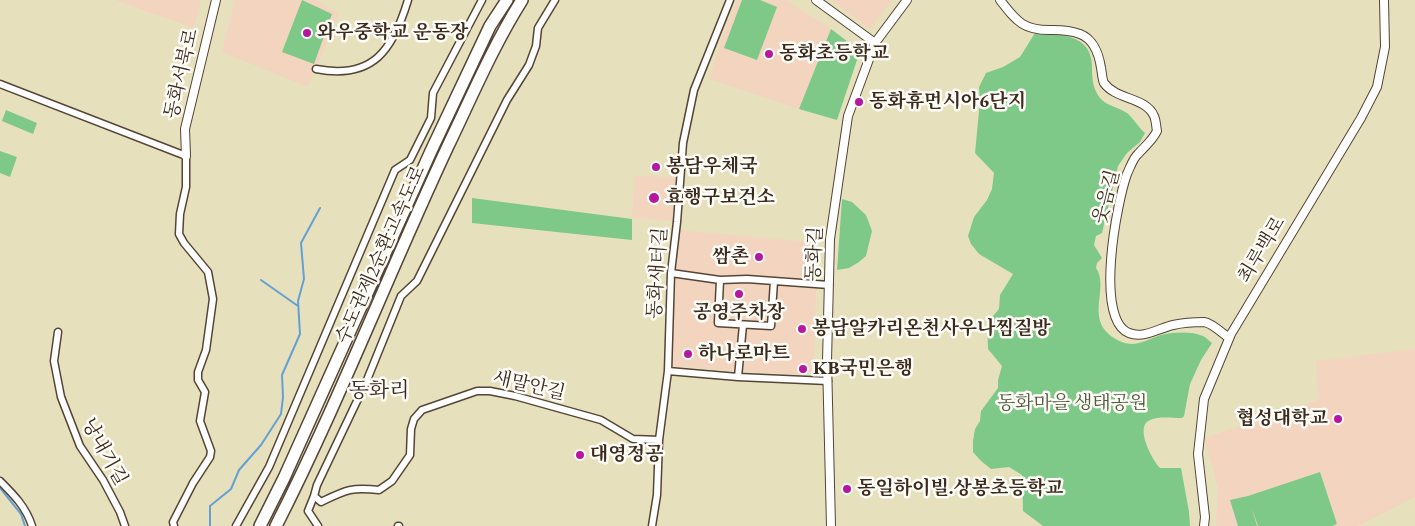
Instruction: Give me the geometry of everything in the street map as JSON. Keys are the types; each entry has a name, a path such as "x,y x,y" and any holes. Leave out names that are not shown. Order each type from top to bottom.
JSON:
{"highway":[{"name":"수도권제2순환고속도로","path":"260,526 284,478 490,26 506,0"},
{"name":"수도권제2순환고속도로","path":"276,526 345,380 433,179 502,32 522,0"},
{"path":"253,526 284,478"}],"street":[{"name":"동화서북로","path":"186,156 185,129 216,0"},
{"path":"316,69 348,70 367,65 388,48 402,19 408,0"},
{"path":"236,526 268,467 395,170 410,160 431,118 433,93 482,0"},
{"path":"318,526 308,511 317,485 367,380 401,296 417,281 507,100 529,65 536,46 538,28 555,0"},
{"name":"동화새터길","path":"652,526 657,495 659,440 668,371 671,273 683,143 694,90 730,0"},
{"path":"816,0 874,43"},
{"name":"동화길","path":"831,526 828,380 830,239 848,116 874,43 907,0"},
{"name":"웃음길","path":"1000,0 1016,20 1026,27 1038,31 1060,30 1080,34 1094,46 1100,62 1103,81 1108,87 1113,92 1141,103 1154,114 1157,131 1151,142 1136,155 1127,174 1114,234 1110,265 1111,285 1114,316 1122,329 1139,336 1174,324 1205,322 1229,338"},
{"name":"최루백로","path":"1204,526 1205,517 1198,454 1204,399 1229,338 1377,87 1385,47 1384,0"},
{"path":"0,84 186,156 186,187 180,214 179,234 208,272 212,299 206,350 198,372 198,380 205,392 200,421 212,451 210,458 193,483 174,522 174,526"},
{"path":"671,273 720,280 747,279 829,285"},
{"path":"720,280 718,323 771,326 774,281"},
{"path":"738,377 743,325"},
{"name":"낭내기길","path":"58,332 54,361 61,397 80,446 103,480 120,512 125,526"},
{"path":"668,371 738,377 828,380"},
{"name":"새말안길","path":"314,496 321,502 344,491 357,488 379,490 392,481 410,455 411,428 414,419 422,410 477,391 490,390 601,420 633,439 659,440"},
{"path":"0,481 27,512 32,526"}],"shaded area":[{"path":"115,0 201,0 194,28"},
{"path":"235,0 316,0 339,14 308,87 222,52"},
{"name":"동화초등학교","path":"738,0 786,0 831,29 799,109 709,79 727,24"},
{"path":"831,0 892,0 870,29"},
{"name":"효행구보건소","path":"635,176 676,177 673,221 632,218"},
{"path":"679,230 818,243 813,371 802,375 671,366"},
{"name":"협성대학교","path":"1415,349 1415,497 1358,526 1216,526 1218,488 1204,438 1318,400 1316,361"}],"green space":[{"name":"와우중학교 운동장","path":"302,0 332,14 314,64 282,52"},
{"path":"742,0 760,0 777,7 757,60 724,48"},
{"path":"831,29 860,51 837,120 799,109"},
{"name":"동화마을 생태공원","path":"1035,33 1063,35 1080,42 1086,47 1090,55 1093,82 1097,94 1106,103 1127,113 1145,133 1140,142 1127,153 1118,166 1102,233 1096,236 1094,245 1102,258 1097,263 1096,268 1100,276 1100,322 1105,330 1121,342 1132,344 1171,333 1193,333 1204,337 1212,343 1201,360 1190,384 1184,416 1182,418 1153,419 1146,423 1144,429 1144,436 1149,451 1160,468 1181,468 1190,526 1043,526 1023,511 1022,475 1009,467 991,469 973,452 975,429 980,421 981,411 998,388 1002,366 988,349 987,323 999,309 1000,295 1013,274 979,254 971,244 968,236 974,217 987,200 992,189 994,173 975,153 980,101 979,87 986,73 1003,67 1020,57"},
{"path":"6,110 37,123 33,134 2,121"},
{"path":"0,151 17,157 10,177 0,173"},
{"path":"472,198 632,219 632,240 472,223"},
{"path":"842,199 852,202 866,215 872,231 866,256 849,268 837,270"},
{"path":"1320,472 1337,524 1332,526 1258,526 1252,509 1257,526 1238,526 1230,500 1248,496"}],"waterway":[{"path":"210,526 210,506 231,489 239,470 261,445 281,414 283,397 282,375 300,334 298,301 304,279 301,243 320,208"},
{"path":"261,280 298,306"},
{"path":"0,488 21,514 25,526"}],"place":[{"name":"와우중학교 운동장","path":"307,33"},
{"name":"동화초등학교","path":"769,54"},
{"name":"동화휴먼시아6단지","path":"859,102"},
{"name":"봉담우체국","path":"656,167"},
{"name":"효행구보건소","path":"654,198"},
{"name":"쌈촌","path":"759,257"},
{"name":"공영주차장","path":"739,294"},
{"name":"봉담알카리온천사우나찜질방","path":"802,329"},
{"name":"하나로마트","path":"688,354"},
{"name":"KB국민은행","path":"803,369"},
{"name":"협성대학교","path":"1338,419"},
{"name":"대영정공","path":"580,455"},
{"name":"동일하이빌.상봉초등학교","path":"847,489"}],"district":[{"name":"동화리","path":"379,391"}]}
